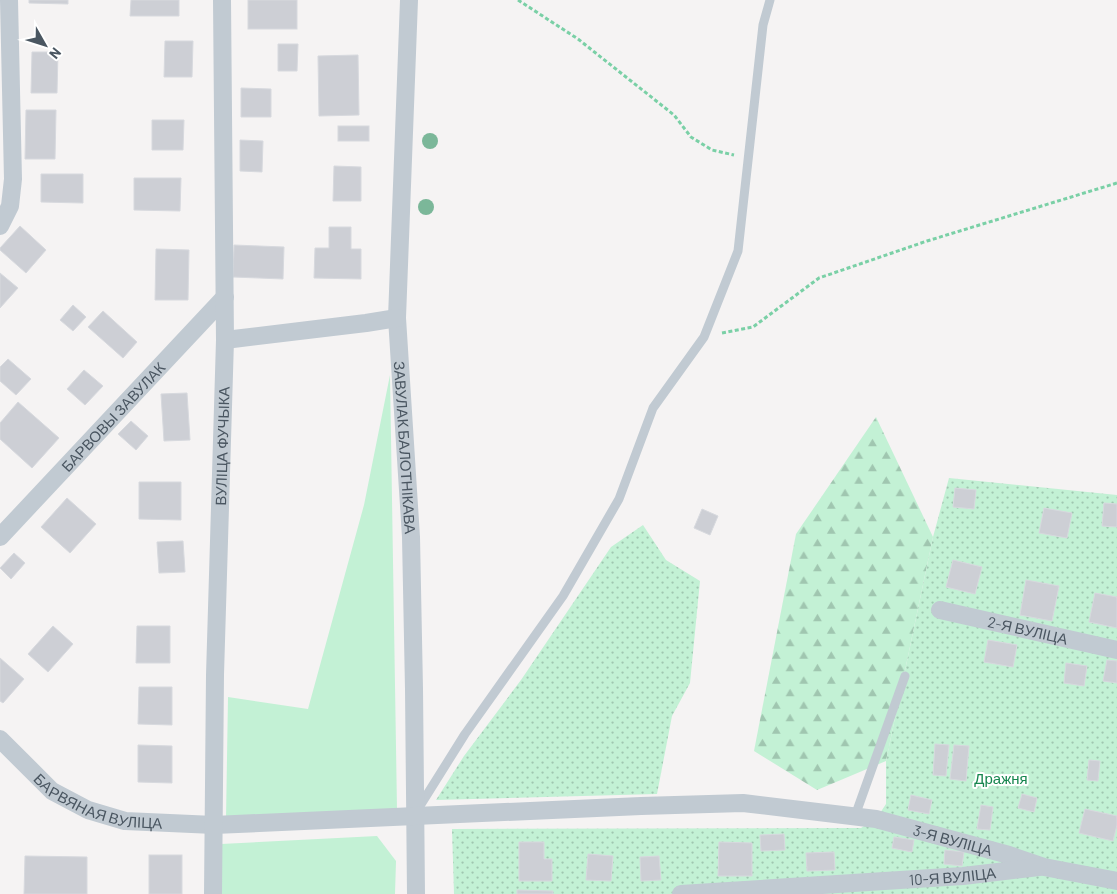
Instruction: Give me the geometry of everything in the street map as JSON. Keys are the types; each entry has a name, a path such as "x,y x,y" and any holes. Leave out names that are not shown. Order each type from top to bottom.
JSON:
{"street":[{"path":"0,226 10,206 13,179 10,0"},
{"name":"ВУЛІЦА ФУЧЫКА","path":"213,894 215,675 225,340 222,0"},
{"name":"ЗАВУЛАК БАЛОТНІКАВА","path":"409,0 397,318 411,537 416,894"},
{"name":"БАРВОВЫ ЗАВУЛАК","path":"0,537 225,297"},
{"path":"225,340 397,318"},
{"name":"2-Я ВУЛІЦА","path":"940,610 1117,650"},
{"name":"БАРВЯНАЯ ВУЛІЦА","path":"0,739 52,791 88,810 125,821 214,825 414,815"},
{"name":"3-Я ВУЛІЦА","path":"414,815 742,803 876,819 1009,855 1044,867 1117,881"},
{"name":"10-Я ВУЛІЦА","path":"681,894 962,876 1044,867"}],"lane":[{"path":"414,815 465,734 563,596 619,499 653,408 704,337 738,251 763,25 770,0"},
{"path":"855,816 905,676"}],"path":[{"path":"518,0 578,39 674,115 691,138 712,150 748,159"},
{"path":"704,337 753,327 819,278 927,241 1117,182"}],"green space":[{"path":"390,375 397,809 226,820 228,697 308,709 364,505"},
{"path":"876,417 933,537 886,761 817,790 754,751 796,534"},
{"name":"Дражня","path":"949,478 1117,495 1117,894 454,894 452,829 861,828 876,819 886,804 886,761 933,537"},
{"path":"643,525 666,560 700,581 690,683 672,716 657,794 436,800 464,756 521,680 611,547"},
{"path":"377,836 396,861 395,894 221,894 221,844"}],"building":[{"path":"29,0 68,0 68,4 29,3"},
{"path":"131,0 179,0 179,16 130,16"},
{"path":"248,0 297,0 297,29 248,29"},
{"path":"165,41 193,41 192,77 164,77"},
{"path":"278,44 298,44 297,71 278,71"},
{"path":"32,52 58,52 57,93 31,93"},
{"path":"358,55 359,115 319,116 318,56"},
{"path":"241,88 271,89 271,117 241,117"},
{"path":"26,110 56,110 55,159 25,159"},
{"path":"152,120 184,120 183,150 152,150"},
{"path":"338,126 369,126 369,141 338,141"},
{"path":"240,140 263,141 262,172 240,171"},
{"path":"334,166 361,167 361,201 333,201"},
{"path":"41,174 83,174 83,203 41,202"},
{"path":"134,178 181,178 180,211 134,210"},
{"path":"20,226 46,250 26,273 0,250"},
{"path":"329,227 351,227 351,249 361,249 361,279 314,278 315,248 329,248"},
{"path":"234,245 284,247 283,279 233,277"},
{"path":"156,249 189,250 188,300 155,300"},
{"path":"0,273 18,288 0,308"},
{"path":"73,305 86,317 73,331 60,320"},
{"path":"103,311 137,342 123,358 88,327"},
{"path":"8,359 31,379 16,395 0,381 0,367"},
{"path":"84,370 103,386 85,405 67,389"},
{"path":"187,393 190,440 164,441 161,394"},
{"path":"18,402 59,438 32,468 0,439 0,423"},
{"path":"131,421 148,436 136,450 118,434"},
{"path":"139,482 181,482 181,520 139,519"},
{"path":"955,488 976,490 974,509 953,507"},
{"path":"67,498 96,524 70,553 41,527"},
{"path":"1104,503 1117,504 1117,527 1102,526"},
{"path":"1044,508 1072,513 1067,538 1039,533"},
{"path":"702,509 718,516 710,535 694,528"},
{"path":"183,541 185,572 159,573 157,542"},
{"path":"14,553 25,563 11,579 0,568"},
{"path":"953,560 982,567 975,594 946,587"},
{"path":"1026,580 1059,586 1052,621 1020,615"},
{"path":"1095,593 1117,597 1117,628 1089,622"},
{"path":"53,626 73,644 48,672 28,654"},
{"path":"137,626 170,626 170,663 136,663"},
{"path":"988,640 1017,645 1013,667 984,662"},
{"path":"0,658 24,679 3,703 0,701"},
{"path":"1107,660 1117,661 1117,683 1103,681"},
{"path":"1066,663 1087,666 1084,686 1064,683"},
{"path":"139,687 172,687 172,725 138,724"},
{"path":"935,744 949,745 946,776 933,775"},
{"path":"138,745 172,746 172,783 138,782"},
{"path":"954,745 969,746 966,781 950,779"},
{"path":"1089,760 1100,761 1098,781 1087,780"},
{"path":"1022,794 1037,798 1034,812 1018,808"},
{"path":"911,795 932,800 929,814 908,810"},
{"path":"981,805 993,807 990,830 977,829"},
{"path":"1085,809 1117,816 1113,841 1079,833"},
{"path":"784,834 785,850 761,851 760,835"},
{"path":"894,837 914,840 912,852 892,848"},
{"path":"519,842 544,842 544,859 552,859 552,881 519,881"},
{"path":"719,842 752,843 752,876 718,876"},
{"path":"945,850 964,852 962,866 944,864"},
{"path":"834,852 835,870 807,871 806,853"},
{"path":"588,854 613,856 611,881 586,880"},
{"path":"149,855 182,855 182,894 149,894"},
{"path":"25,856 87,857 87,894 24,894"},
{"path":"659,856 661,880 641,881 640,857"},
{"path":"517,890 553,891 553,894 517,894"}]}
